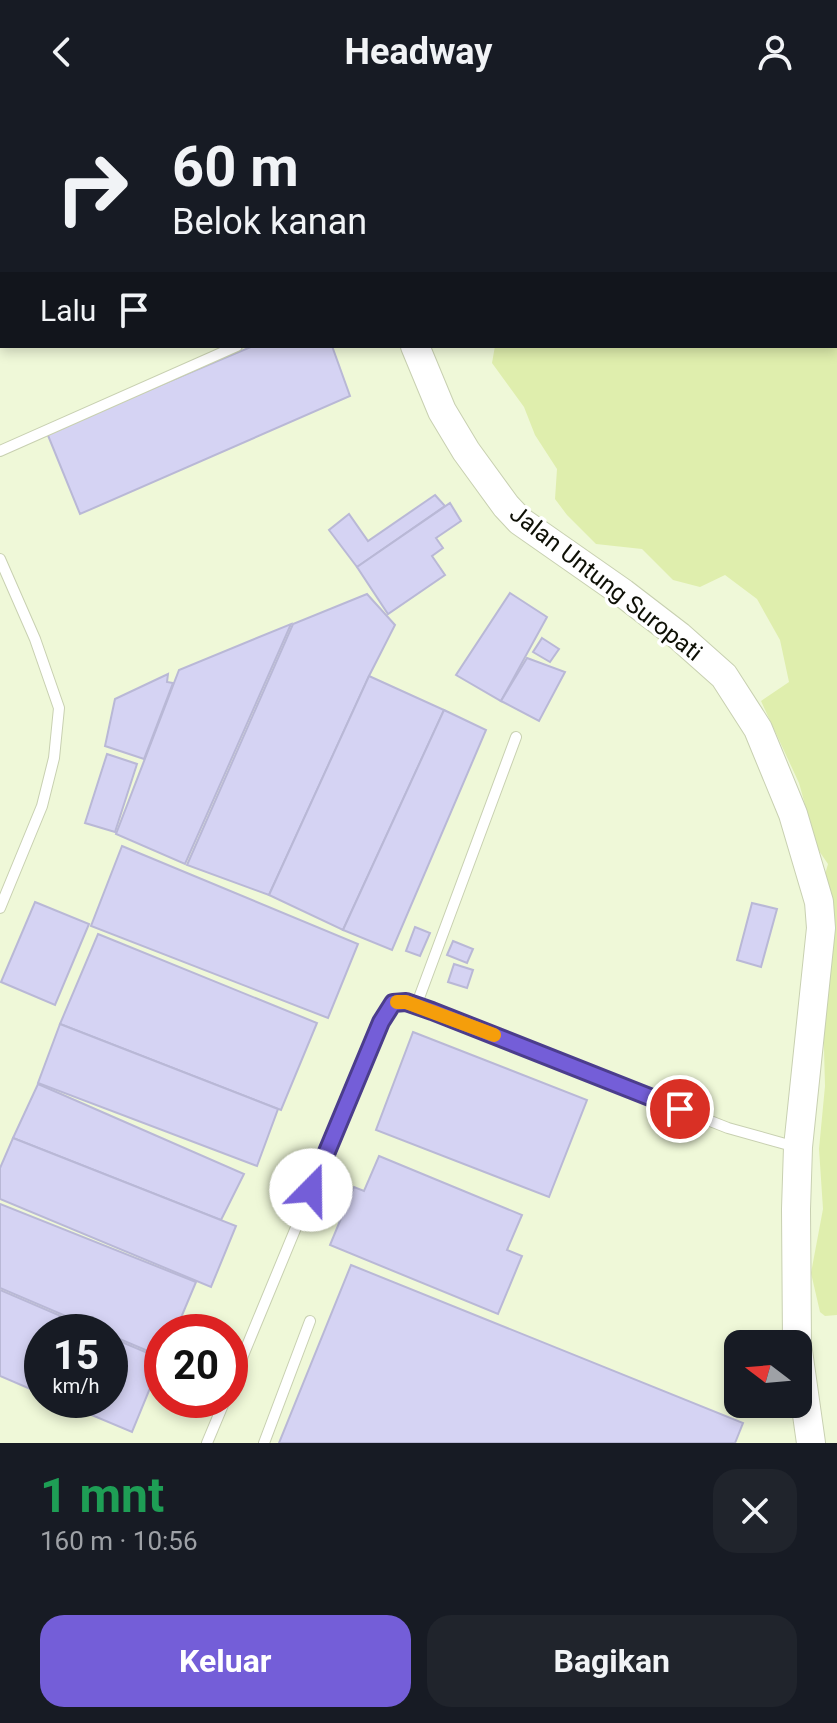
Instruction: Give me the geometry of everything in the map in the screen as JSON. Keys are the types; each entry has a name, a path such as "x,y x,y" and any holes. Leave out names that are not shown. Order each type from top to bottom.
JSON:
{"main road":[{"name":"Jalan Untung Suropati","path":"416,348 442,411 466,451 520,521 623,593 724,676 758,729 793,814 819,902 821,928 798,1147 797,1330"},
{"path":"807,1418 811,1443"}],"lane":[{"path":"0,451 232,348"},
{"path":"0,559 35,639 59,708 54,758 42,806 0,908"},
{"path":"416,1006 516,737"},
{"path":"248,1343 381,1022 393,1003 406,1002 714,1122 798,1147"},
{"path":"264,1443 310,1321"},
{"path":"207,1443 217,1418"}],"green space":[{"path":"495,348 837,348 837,1315 825,1316 820,1312 811,1273 823,1209 819,1149 825,1086 823,1011 834,940 824,878 828,864 817,848 799,783 761,701 789,682 780,640 757,599 725,575 700,587 673,580 642,549 596,544 555,499 557,469 535,435 524,407 492,363"}],"building":[{"path":"248,348 333,348 350,396 80,514 47,433"},
{"path":"435,495 445,506 357,567 329,530 349,514 368,541"},
{"path":"450,503 461,521 436,538 443,548 432,556 445,575 388,614 357,567"},
{"path":"510,593 547,617 501,701 456,675"},
{"path":"367,594 395,625 269,895 187,865 293,624"},
{"path":"291,624 185,864 116,834 179,670"},
{"path":"542,638 559,649 550,662 533,652"},
{"path":"527,658 565,672 539,721 501,701"},
{"path":"168,674 167,682 173,683 144,759 105,746 115,699"},
{"path":"369,676 444,710 343,930 269,895"},
{"path":"444,710 486,730 392,950 343,930"},
{"path":"107,754 137,764 115,832 85,823"},
{"path":"122,846 358,944 328,1018 91,926"},
{"path":"35,902 89,924 55,1005 1,982"},
{"path":"752,903 777,909 761,967 737,960"},
{"path":"415,927 430,933 420,956 406,951"},
{"path":"98,934 317,1023 281,1110 60,1024"},
{"path":"453,941 473,949 467,963 447,955"},
{"path":"454,964 473,970 467,988 448,982"},
{"path":"60,1024 278,1109 257,1166 38,1083"},
{"path":"413,1032 587,1100 549,1197 376,1130"},
{"path":"38,1084 244,1174 221,1220 13,1138"},
{"path":"13,1138 236,1226 211,1287 0,1199 0,1168"},
{"path":"379,1156 522,1215 507,1250 522,1256 498,1314 330,1245 354,1187 364,1191"},
{"path":"0,1204 196,1282 183,1314 144,1314 144,1349 128,1343 128,1314 61,1314 0,1288"},
{"path":"351,1265 724,1415 724,1418 743,1423 735,1443 279,1443"},
{"path":"0,1290 56,1314 24,1314 24,1386 0,1376"},
{"path":"128,1345 144,1351 144,1403 132,1432 99,1418 128,1418"}],"slow traffic":[{"path":"397,1002 406,1002 494,1035"}],"route":[{"path":"311,1190 381,1022 393,1003 406,1002 432,1011 680,1109"}]}
